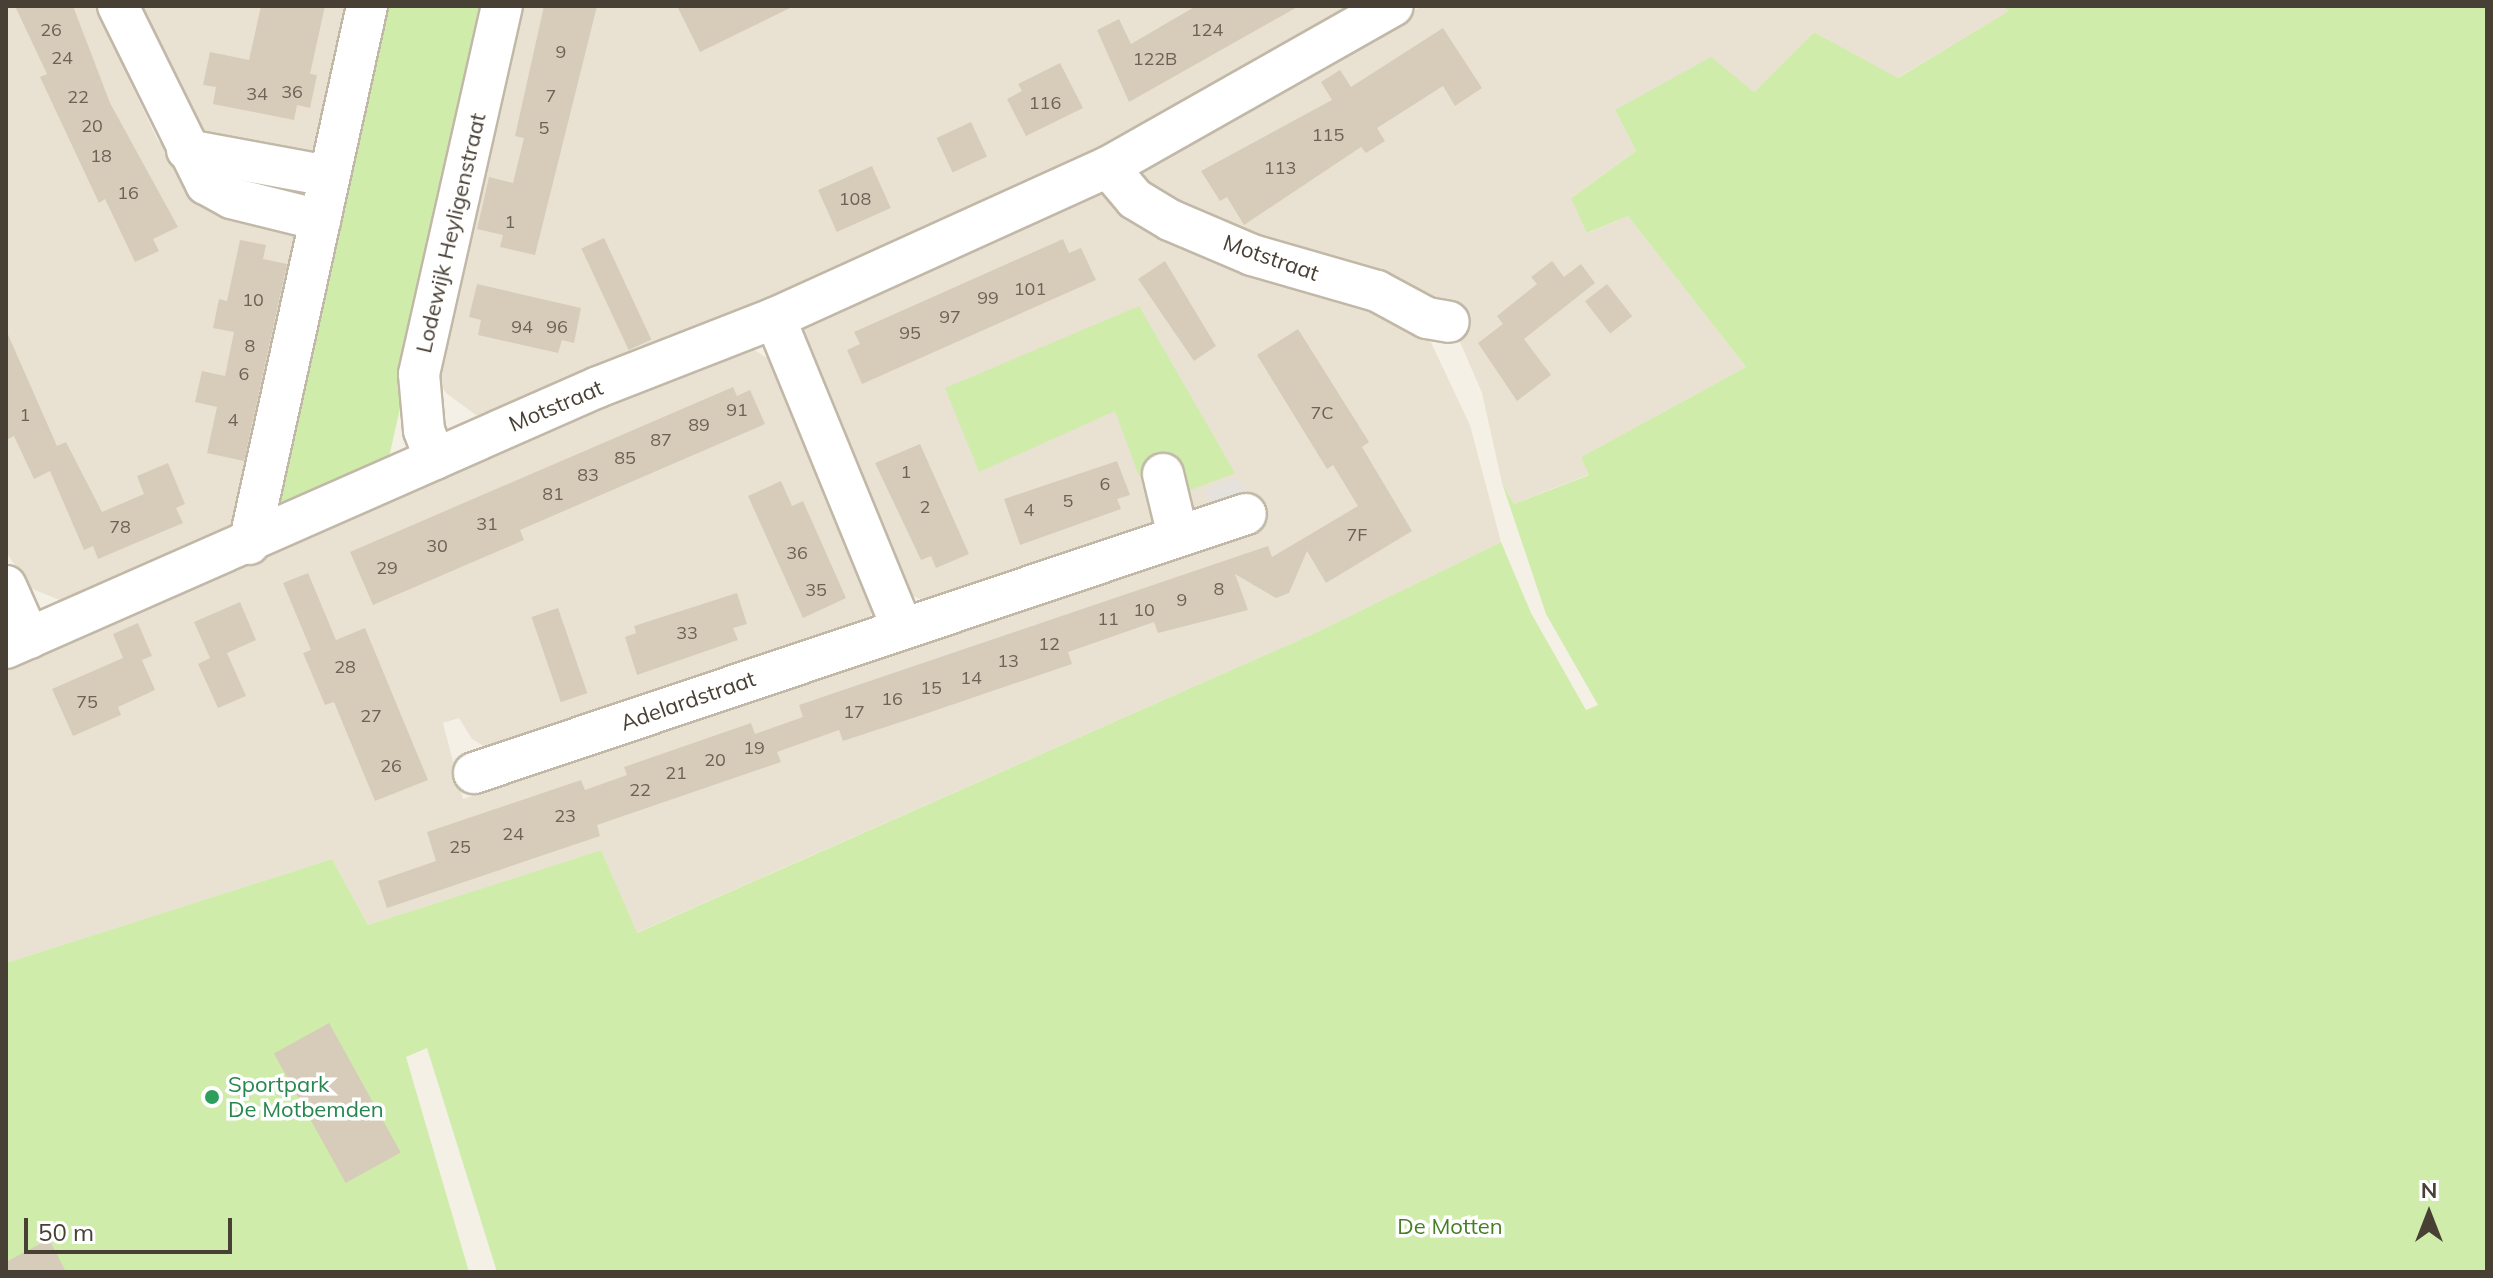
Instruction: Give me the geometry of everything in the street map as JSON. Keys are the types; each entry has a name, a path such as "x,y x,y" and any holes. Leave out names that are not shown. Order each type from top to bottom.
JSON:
{"street":[{"path":"118,6 187,150 215,192 320,220"},
{"path":"249,544 367,6"},
{"name":"Lodewijk Heyligenstraat","path":"435,459 424,430 419,374 502,6"},
{"name":"Motstraat","path":"17,643 249,544 435,459 775,318 1108,167 1393,6"},
{"path":"187,150 328,176"},
{"name":"Motstraat","path":"1108,167 1135,199 1170,220 1252,255 1377,291 1427,318 1449,322"},
{"path":"775,318 902,628"},
{"path":"1163,474 1178,536"},
{"name":"Adelardstraat","path":"474,773 1246,514"},
{"path":"6,586 17,643"}],"shaded area":[{"path":"6,6 105,6 127,54 125,71 158,141 289,227 298,241 241,525 67,603 30,588 6,552"},
{"path":"133,6 358,6 318,150 309,155 205,138"},
{"path":"512,6 1357,6 1137,135 552,392 492,416 476,415 446,393 433,371"},
{"path":"1422,6 2003,6 2010,11 1897,78 1814,32 1754,92 1615,110 1636,151 1572,197 1588,233 1628,216 1746,367 1581,457 1590,474 1514,504 1502,483 1482,393 1448,314 1180,215 1133,171"},
{"path":"1099,186 1427,334 1470,425 1501,542 1315,633 636,933 601,850 368,925 332,859 6,963 6,669 727,348 750,347 772,361 873,609 869,619 860,628 487,748 472,739 459,718 443,723 463,799 486,791 492,780 1267,522 1255,502 925,602 907,593 801,328"},
{"path":"1237,477 1249,496 1212,509 1205,490"}],"green space":[{"path":"380,6 490,6 390,453 377,472 277,507"},
{"name":"De Motten","path":"2003,6 2487,6 2487,1272 497,1272 427,1048 406,1057 469,1272 6,1272 6,963 332,859 368,925 601,850 637,933 1315,633 1501,542 1531,613 1586,710 1598,705 1546,614 1502,483 1514,504 1589,475 1581,457 1746,367 1628,216 1587,233 1571,198 1636,151 1615,110 1711,57 1754,92 1814,32 1898,78 2009,11"},
{"path":"1139,306 1235,473 1188,491 1181,464 1139,476 1115,411 979,472 945,388"}],"building":[{"path":"15,6 73,6 110,103 178,227 153,239 159,251 135,262 105,199 99,203 40,77 47,74"},
{"path":"261,6 325,6 310,74 317,75 310,108 297,105 294,120 213,104 216,87 203,85 210,52 249,60"},
{"path":"544,6 597,6 535,255 500,247 503,235 477,229 489,177 513,183 524,138 515,136"},
{"path":"677,6 794,6 700,52"},
{"path":"1196,6 1299,6 1129,102 1097,30 1119,19 1131,44"},
{"path":"1443,28 1482,88 1455,106 1443,86 1377,128 1385,141 1366,153 1361,147 1244,225 1227,197 1220,201 1201,171 1332,100 1321,82 1340,70 1351,87"},
{"path":"1060,63 1083,108 1026,136 1007,99 1022,91 1018,84"},
{"path":"971,122 987,156 953,172 937,138"},
{"path":"872,166 891,208 837,232 818,190"},
{"path":"604,238 651,340 629,350 581,249"},
{"path":"1063,239 1069,253 1081,248 1096,280 862,384 847,350 860,344 854,332"},
{"path":"240,240 266,245 263,259 287,264 244,461 207,453 217,407 195,402 202,371 225,376 234,332 213,328 219,299 227,301"},
{"path":"1165,261 1216,346 1194,361 1138,279"},
{"path":"1552,261 1564,277 1581,264 1595,283 1524,339 1551,375 1517,401 1478,343 1503,324 1497,316 1537,284 1531,277"},
{"path":"477,284 581,308 574,343 562,340 558,353 478,335 481,320 469,317"},
{"path":"1607,284 1632,316 1610,334 1585,301"},
{"path":"1298,329 1369,442 1362,447 1412,531 1326,583 1307,551 1289,593 1276,598 1235,574 1248,610 1158,633 1154,622 1068,652 1072,664 843,741 839,730 777,752 781,762 597,825 600,836 387,908 378,881 436,861 427,832 581,780 585,790 627,775 624,767 751,723 755,734 803,717 799,705 1268,546 1272,557 1358,506 1333,465 1327,469 1257,355"},
{"path":"6,330 57,446 66,442 102,512 144,494 137,476 168,463 185,504 176,508 183,523 98,559 93,546 84,550 50,471 34,479 14,436 6,440"},
{"path":"733,387 737,396 750,390 765,424 520,530 524,540 373,605 350,552"},
{"path":"920,444 969,554 936,568 931,556 921,560 875,463"},
{"path":"1117,461 1130,495 1117,499 1121,509 1020,545 1004,499"},
{"path":"781,481 792,506 803,501 846,598 803,618 748,496"},
{"path":"308,573 336,640 365,628 428,780 375,801 334,702 325,705 303,653 311,650 283,583"},
{"path":"737,593 747,624 733,628 738,640 637,675 625,637 636,633 634,626"},
{"path":"240,602 256,640 227,653 246,696 218,708 198,664 210,658 194,622"},
{"path":"558,608 587,693 561,702 532,617"},
{"path":"138,623 152,656 142,660 155,690 118,707 121,715 73,736 52,689 123,658 113,634"},
{"path":"329,1023 401,1152 346,1183 274,1054"},
{"path":"49,1239 66,1272 6,1272 6,1262"}],"place":[{"name":"Sportpark De Motbemden","path":"212,1097"}]}
